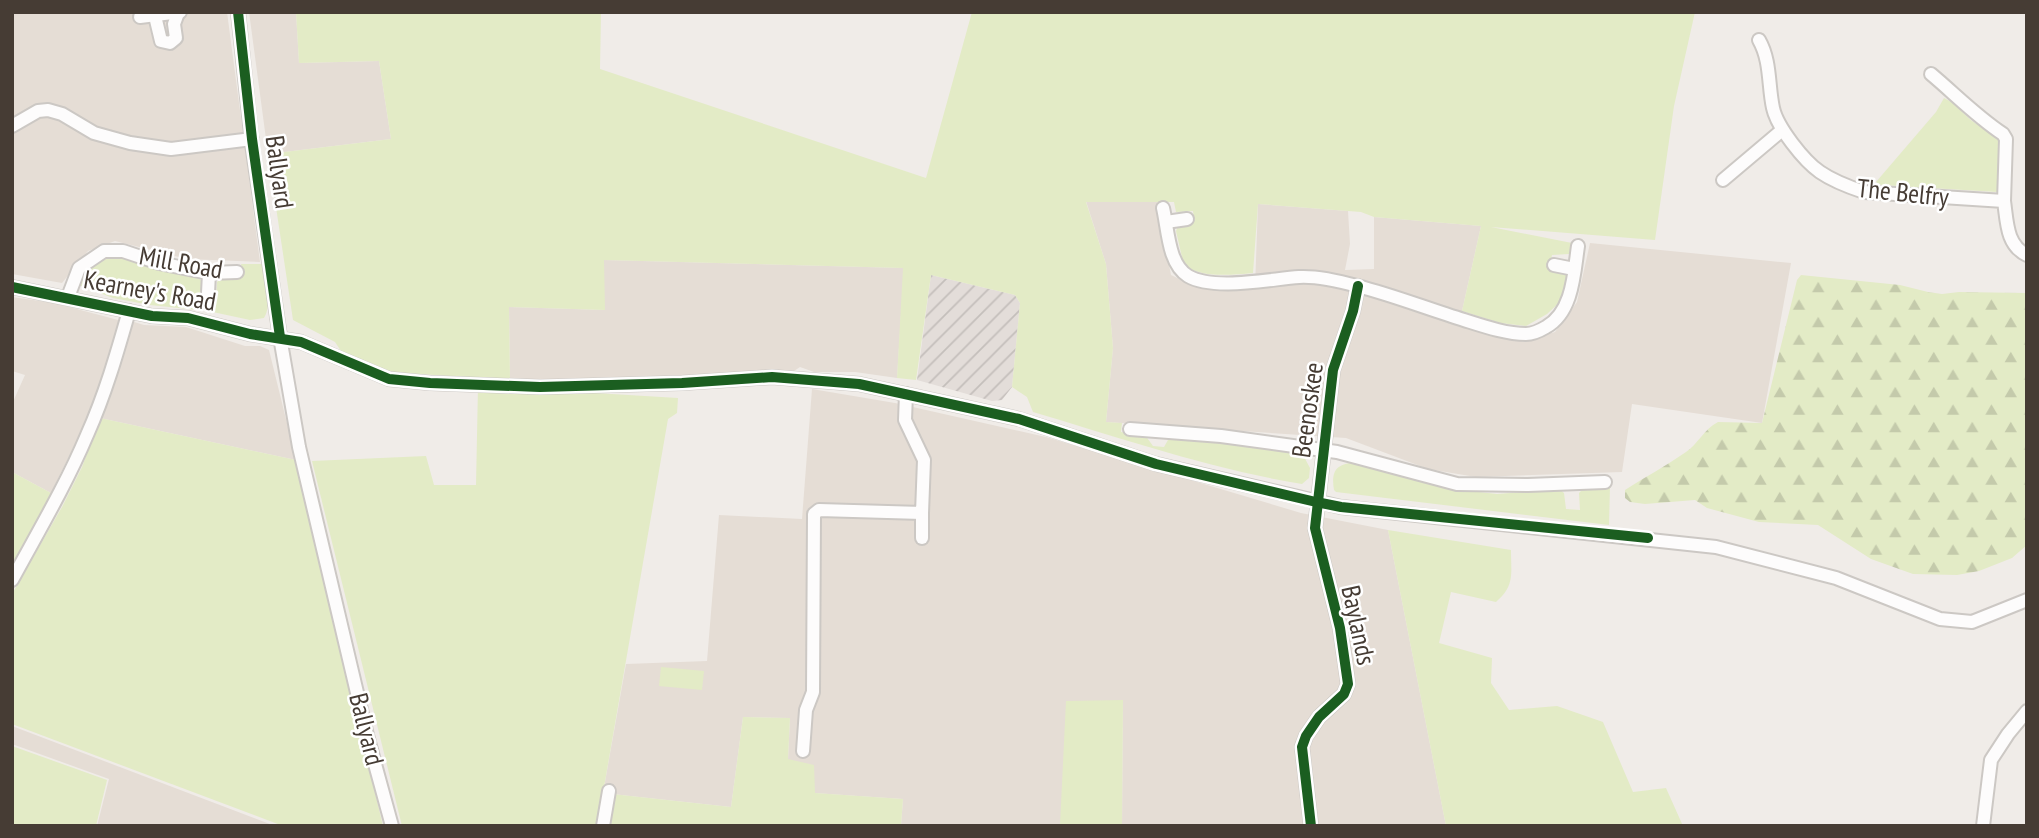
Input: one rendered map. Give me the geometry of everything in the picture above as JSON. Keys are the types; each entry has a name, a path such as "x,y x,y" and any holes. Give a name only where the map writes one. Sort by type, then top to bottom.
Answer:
{"street":[{"name":"Ballyard","path":"238,12 252,139 280,337 299,447 367,735 392,826"},
{"path":"155,16 158,36 161,41 170,43 176,38 174,24 179,13"},
{"path":"140,17 179,13"},
{"name":"The Belfry","path":"1759,40 1767,56 1773,110 1781,131 1818,172 1864,192 2004,201"},
{"path":"1931,74 1969,110 2006,139 2004,201 2008,232 2013,244 2027,255"},
{"path":"12,126 38,111 48,110 62,114 94,133 130,143 171,149 252,139"},
{"path":"1723,180 1781,131"},
{"path":"1163,208 1175,261 1180,270 1192,278 1205,282 1261,282 1302,277 1358,286 1491,328 1528,334 1548,327 1563,310 1572,285 1578,246"},
{"path":"1166,222 1187,219"},
{"name":"Mill Road","path":"68,298 79,268 104,251 123,251 159,263 209,273 237,272"},
{"path":"1553,265 1574,269"},
{"path":"208,293 209,273"},
{"name":"Beenoskee","path":"1316,502 1325,450 1327,408 1333,370 1358,286"},
{"name":"Kearney's Road","path":"12,287 129,311 188,318 250,334 301,342 389,379 540,387 682,383 772,377 859,384 1019,419 1156,464 1341,507 1716,547 1836,578 1940,619 1972,622 2027,600"},
{"path":"12,580 87,436 129,311"},
{"path":"906,394 905,420 924,460 922,538"},
{"name":"Beenoskee","path":"1130,429 1221,436 1325,450 1457,484 1605,482"},
{"name":"Baylands","path":"1311,826 1302,747 1319,717 1344,694 1348,684 1340,628 1315,528 1316,502"},
{"path":"803,751 806,710 813,692 814,514 819,510 922,513"},
{"path":"1983,826 1991,760 2027,711"},
{"path":"603,826 609,792"}],"shaded area":[{"path":"12,12 227,12 260,262 187,259 115,241 88,251 62,283 12,274"},
{"path":"249,12 296,12 299,63 379,61 391,139 268,154"},
{"path":"1086,201 1157,202 1171,275 1194,286 1255,288 1258,204 1348,211 1350,244 1345,270 1374,269 1374,217 1481,226 1462,311 1457,322 1523,342 1555,332 1577,302 1590,243 1791,263 1762,423 1632,404 1622,472 1476,477 1428,469 1346,438 1106,422 1113,348 1106,264"},
{"path":"604,260 904,268 897,378 855,372 814,372 800,367 794,371 774,370 711,376 510,380 509,307 604,310"},
{"path":"931,275 1015,295 1020,303 1012,387 1002,400 992,401 917,380"},
{"path":"12,297 54,303 122,321 96,401 51,493 12,472 12,404 25,375 12,371"},
{"path":"131,321 144,325 186,327 245,346 260,346 269,350 296,460 100,418"},
{"path":"812,389 895,403 1046,437 1301,513 1388,530 1446,826 1122,826 1123,700 1060,824 1105,826 901,826 903,799 814,793 788,760 790,718 743,717 731,807 603,793 626,664 707,661 719,515 802,519"},
{"path":"12,726 275,826 97,826 109,779 12,744"}],"green space":[{"path":"296,12 601,12 600,69 926,178 972,12 1695,12 1674,106 1655,240 1491,227 1572,243 1569,254 1552,255 1549,269 1570,272 1561,301 1547,314 1526,326 1500,323 1462,311 1481,226 1374,217 1361,212 1258,204 1253,273 1217,275 1184,266 1176,231 1179,224 1194,221 1193,211 1176,212 1174,202 1086,202 1106,264 1113,348 1106,422 1122,423 1121,432 1145,435 1153,446 1164,447 1168,440 1178,437 1302,453 1310,468 1309,478 1302,484 1200,461 1033,412 1027,397 1012,387 1020,303 1015,295 931,275 916,380 897,378 903,268 604,260 605,310 509,307 510,380 389,372 341,351 335,342 293,320 268,154 391,139 379,61 299,63"},
{"path":"1944,98 1978,125 2001,137 2000,189 1997,192 1881,185 1876,182 1936,112"},
{"path":"114,257 157,270 194,276 204,283 205,297 216,296 217,282 221,278 243,274 241,264 263,264 267,312 264,318 250,320 208,311 113,298 79,285 92,263"},
{"path":"1801,275 1900,285 1942,294 2027,293 2027,545 2012,558 1979,571 1957,575 1913,574 1871,559 1818,525 1759,522 1707,508 1695,500 1645,504 1630,502 1625,498 1625,490 1686,452 1718,422 1762,423 1797,280"},
{"path":"478,386 678,398 677,413 668,419 603,793 731,807 743,717 790,718 788,759 814,765 815,793 903,799 901,826 402,826 312,461 426,456 434,485 476,485"},
{"path":"100,418 296,460 383,826 283,826 12,724 12,594 82,467"},
{"path":"1360,462 1470,491 1497,494 1559,489 1564,493 1566,509 1580,510 1579,493 1583,489 1610,487 1609,525 1336,492 1333,482 1335,471 1342,465"},
{"path":"12,472 51,493 12,566"},
{"path":"1388,530 1511,550 1509,585 1496,602 1451,592 1439,643 1492,658 1491,683 1509,710 1557,706 1603,722 1633,792 1666,788 1683,826 1446,826"},
{"path":"661,667 704,671 702,690 659,686"},
{"path":"1123,700 1122,826 1060,825 1066,701"},
{"path":"12,746 107,780 96,826 12,826"}],"cycle path":[{"path":"238,12 252,139 280,337"},
{"path":"1311,826 1302,747 1319,717 1344,694 1348,684 1340,628 1315,528 1333,370 1353,311 1358,286"},
{"path":"12,287 152,316 188,318 250,334 301,342 389,379 540,387 682,383 772,377 859,384 1019,419 1156,464 1341,507 1648,538"}]}
